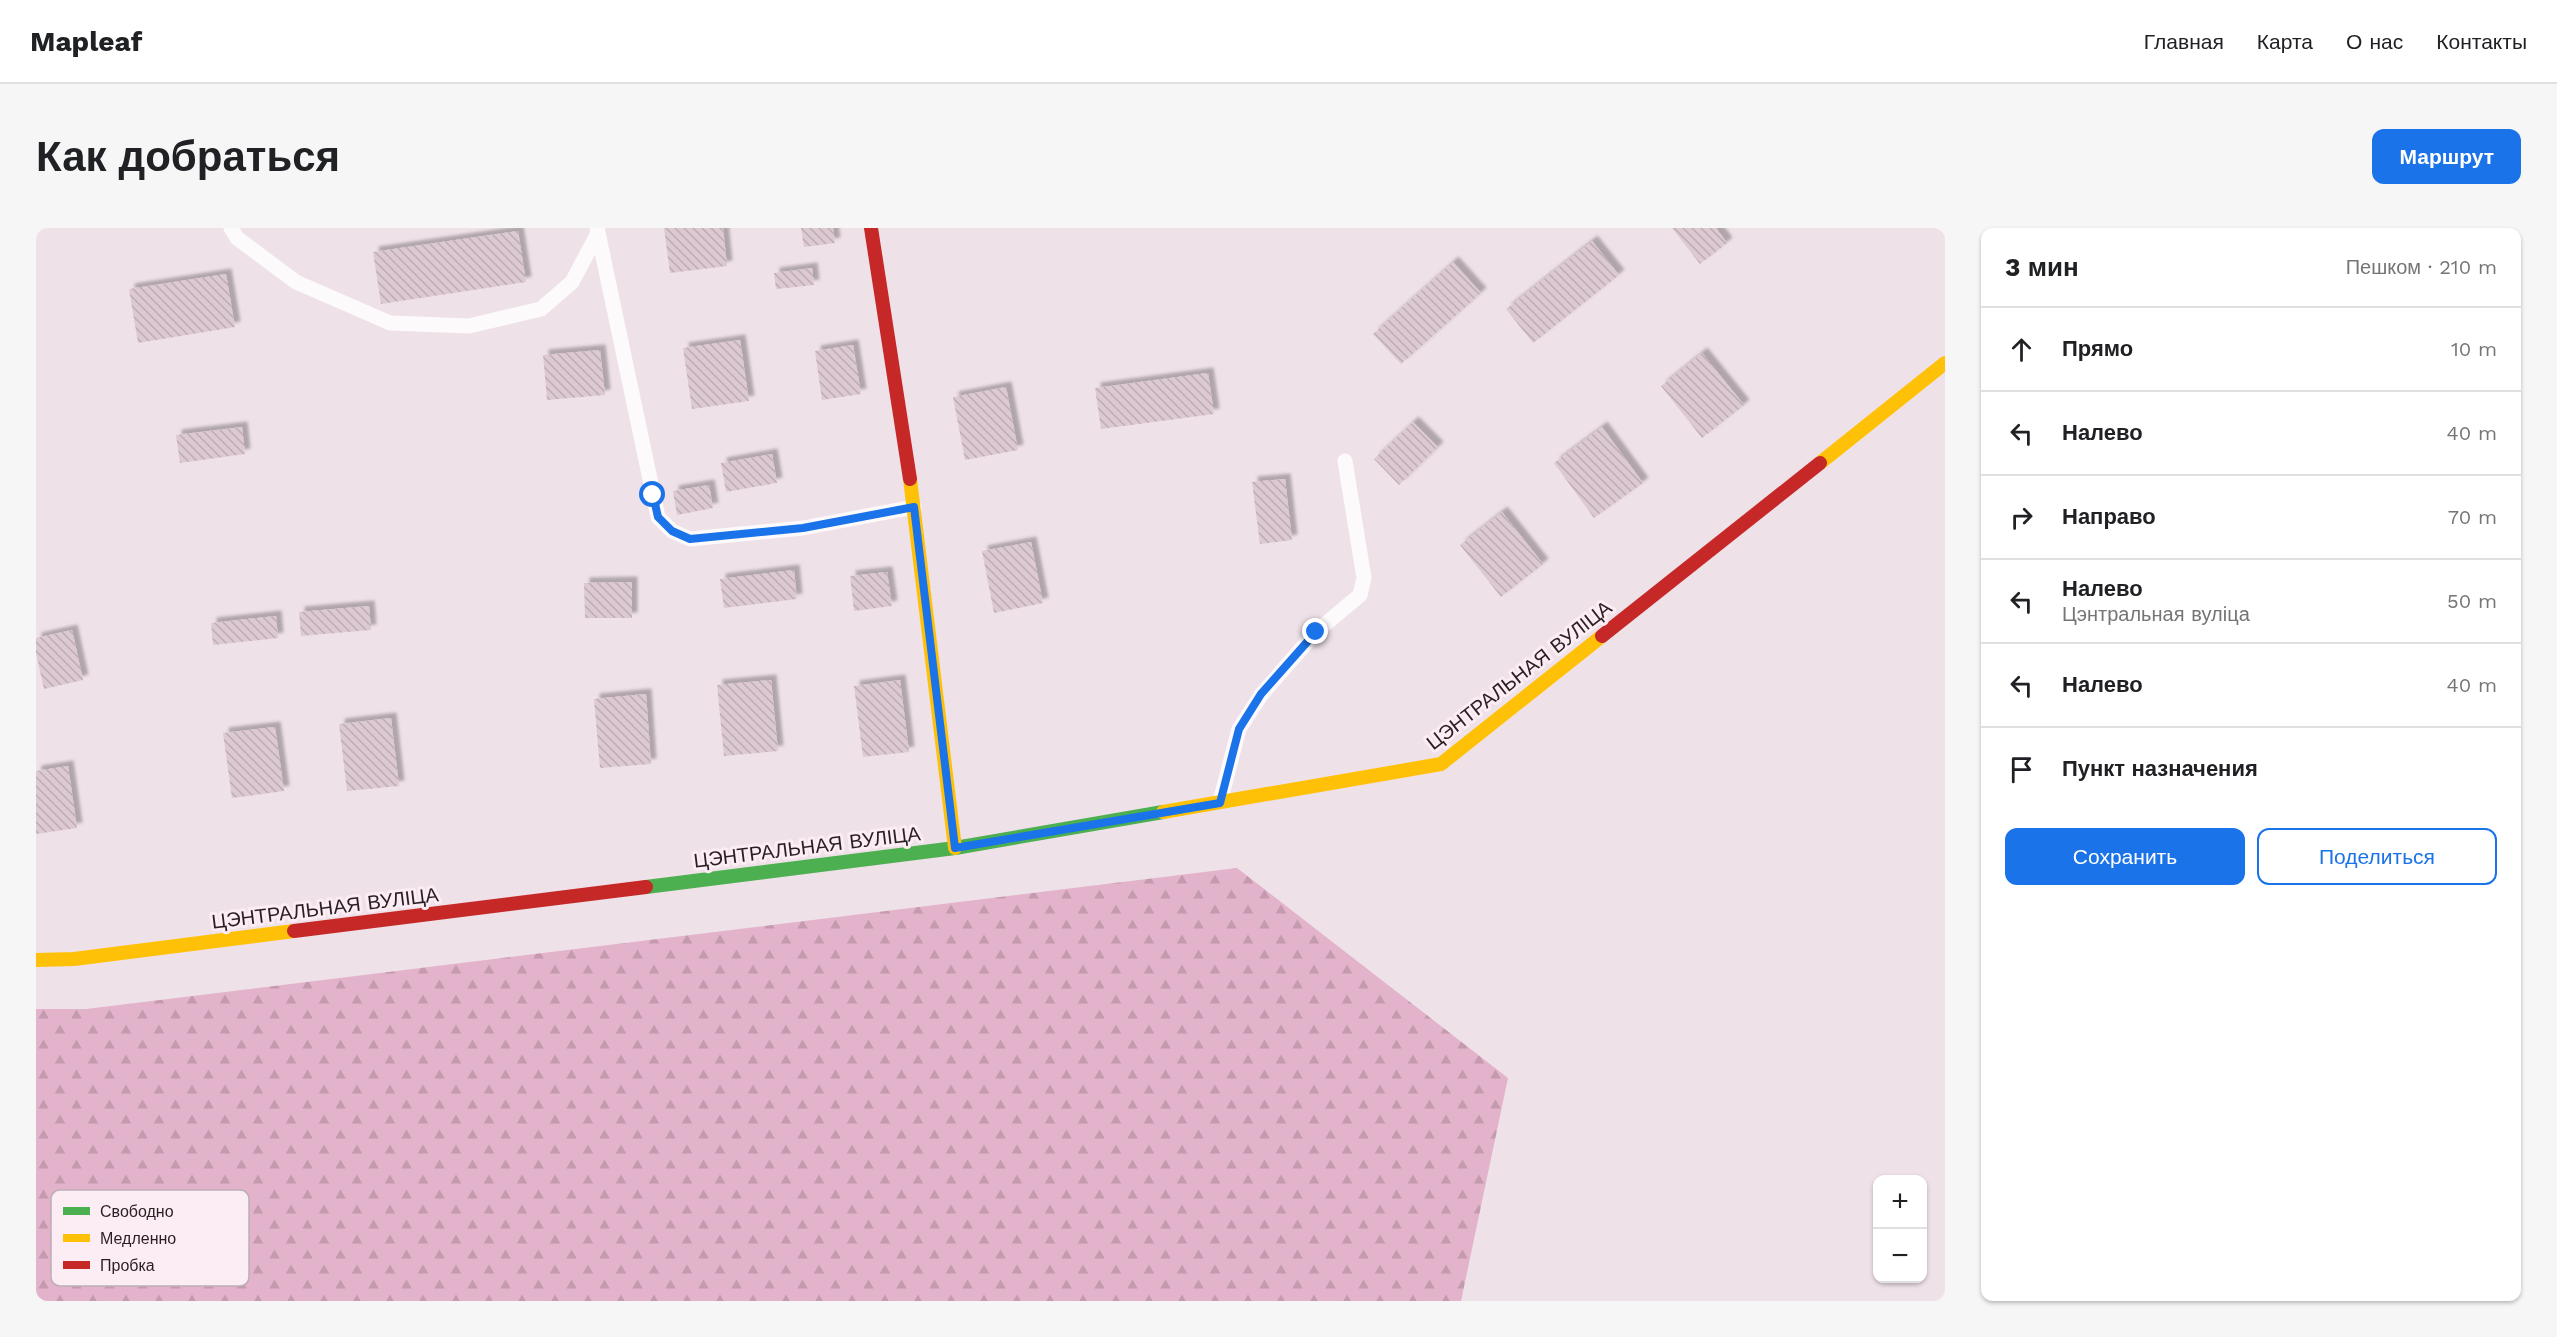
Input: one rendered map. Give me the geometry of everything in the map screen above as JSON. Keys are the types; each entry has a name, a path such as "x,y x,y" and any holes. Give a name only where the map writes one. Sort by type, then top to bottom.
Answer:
{"street":[{"path":"871,228 914,507 955,848"},
{"name":"ЦЭНТРАЛЬНАЯ ВУЛІЦА","path":"36,960 74,959 955,848 1441,764 1945,363"}],"lane":[{"path":"231,228 237,238 296,282 390,323 469,326 541,309 572,282 598,230"},
{"path":"598,230 658,517 672,531 690,539 803,528 914,507"},
{"path":"1220,803 1239,729 1261,694 1316,632 1359,595 1364,578 1344,461"}],"green space":[{"path":"1237,868 1508,1078 1461,1301 36,1301 36,1009 86,1009"}],"building":[{"path":"664,228 723,228 727,266 670,273"},
{"path":"801,228 833,228 835,243 804,247"},
{"path":"1672,228 1716,228 1727,243 1700,264"},
{"path":"518,231 526,282 381,304 373,252"},
{"path":"1592,241 1619,275 1533,343 1506,309"},
{"path":"1453,262 1481,293 1401,364 1373,334"},
{"path":"812,268 814,285 776,289 774,273"},
{"path":"226,274 235,327 138,343 129,289"},
{"path":"740,340 749,401 692,409 683,348"},
{"path":"853,345 861,394 822,400 815,351"},
{"path":"600,350 605,395 547,400 543,355"},
{"path":"1702,353 1744,405 1702,438 1661,386"},
{"path":"1208,373 1214,414 1101,429 1095,388"},
{"path":"1006,387 1018,450 965,460 953,397"},
{"path":"1413,422 1438,447 1399,485 1374,459"},
{"path":"242,427 245,454 180,463 176,435"},
{"path":"1602,427 1643,483 1594,518 1554,463"},
{"path":"772,454 777,483 726,492 721,463"},
{"path":"1285,479 1292,540 1260,544 1252,482"},
{"path":"709,485 713,508 677,515 673,491"},
{"path":"1502,512 1543,564 1501,597 1460,545"},
{"path":"1031,542 1043,603 994,613 982,551"},
{"path":"794,570 797,599 724,608 720,579"},
{"path":"887,572 892,606 854,611 850,576"},
{"path":"632,582 632,618 585,618 584,583"},
{"path":"369,606 371,630 301,636 299,612"},
{"path":"276,616 278,638 213,645 211,623"},
{"path":"72,630 83,680 44,689 36,653 36,638"},
{"path":"771,680 778,751 724,756 717,685"},
{"path":"900,680 909,752 863,757 854,686"},
{"path":"646,694 651,764 600,768 594,699"},
{"path":"391,718 399,786 347,791 339,724"},
{"path":"275,727 284,791 232,798 223,733"},
{"path":"68,766 77,828 36,834 36,771"}],"traffic: fast":[{"path":"646,887 955,848 1163,812"}],"traffic: slow":[{"path":"1820,463 1945,363"},
{"path":"910,479 955,848"},
{"path":"1163,812 1441,764 1602,636"},
{"path":"36,960 74,959 294,931"}],"traffic: jam":[{"path":"871,228 910,479"},
{"path":"1602,636 1820,463"},
{"path":"294,931 646,887"}],"route":[{"path":"653,495 658,517 672,531 690,539 803,528 914,507 955,848 1220,803 1239,729 1261,694 1316,632"}]}
